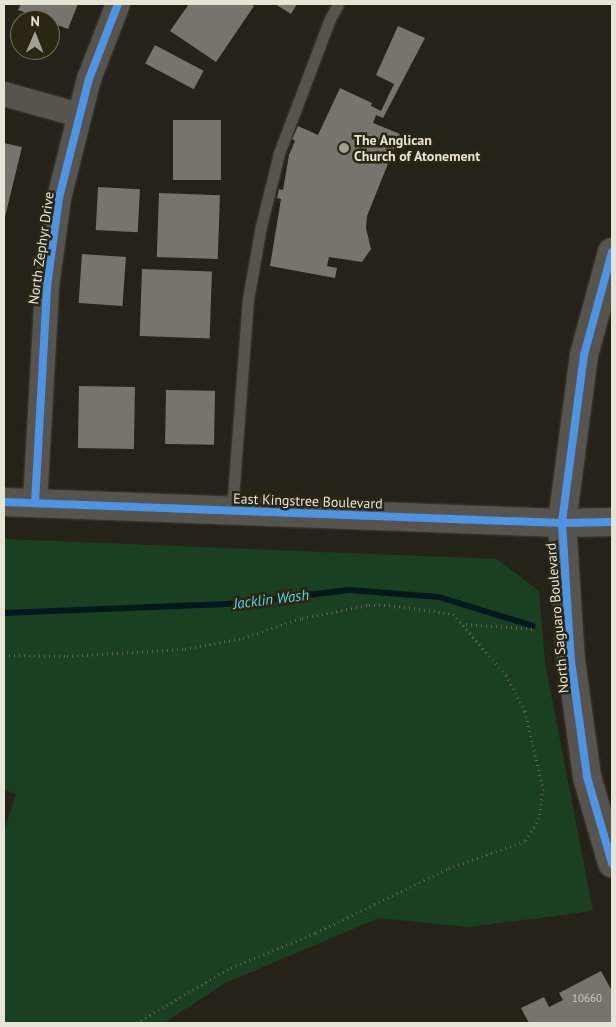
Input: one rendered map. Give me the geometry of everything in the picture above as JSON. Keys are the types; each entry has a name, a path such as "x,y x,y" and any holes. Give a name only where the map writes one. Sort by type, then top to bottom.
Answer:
{"main road":[{"name":"North Saguaro Boulevard","path":"612,252 584,355 562,523 571,661 587,777 612,863"},
{"name":"East Kingstree Boulevard","path":"4,502 562,523 612,522"}],"street":[{"name":"North Zephyr Drive","path":"35,503 47,286 59,198 79,115 118,4"},
{"path":"4,94 79,115"}],"lane":[{"path":"232,511 248,299 261,226 279,153 330,19 338,4"}],"path":[{"path":"4,655 44,657 185,649 243,638 302,618 369,605 434,610 453,614 465,624 506,675 525,711 543,789 539,818 525,841 447,869 315,933 228,969 136,1023"},
{"path":"465,624 534,629"}],"green space":[{"path":"4,539 497,559 539,591 545,662 593,911 468,927 379,918 225,983 164,1023 4,1023 4,830 16,794 4,790"}],"building":[{"path":"21,4 78,4 68,29 60,26 60,10 18,10"},
{"path":"189,4 250,4 254,6 216,62 170,31"},
{"path":"275,4 297,4 291,14"},
{"name":"The Anglican Church of Atonement","path":"398,26 425,38 383,118 376,115 373,123 400,134 367,216 366,228 371,249 362,262 329,257 327,266 337,268 335,278 270,266 281,199 277,198 279,189 283,190 289,155 295,141 292,139 298,126 318,135 340,88 372,103 371,106 381,111 394,84 376,75"},
{"path":"155,45 204,71 194,89 145,64"},
{"path":"173,120 221,120 221,180 173,180"},
{"path":"4,143 22,147 4,221"},
{"path":"98,187 140,189 138,232 96,230"},
{"path":"159,193 220,195 218,259 157,257"},
{"path":"82,254 126,257 122,306 79,303"},
{"path":"142,269 212,271 210,338 140,336"},
{"path":"79,386 135,387 134,449 78,448"},
{"path":"166,390 215,391 214,445 165,444"},
{"path":"601,971 612,991 612,1023 529,1023 521,1008 544,997 549,1007 563,1000 559,993"}],"waterway":[{"name":"Jacklin Wash","path":"4,613 232,604 349,590 439,597 533,626"}],"cycle path":[{"path":"35,503 47,286 59,198 89,79 118,4"},
{"path":"612,252 584,355 562,523 571,661 587,777 612,863"},
{"path":"4,502 562,523 612,522"}],"place":[{"name":"The Anglican Church of Atonement","path":"344,148"}]}
